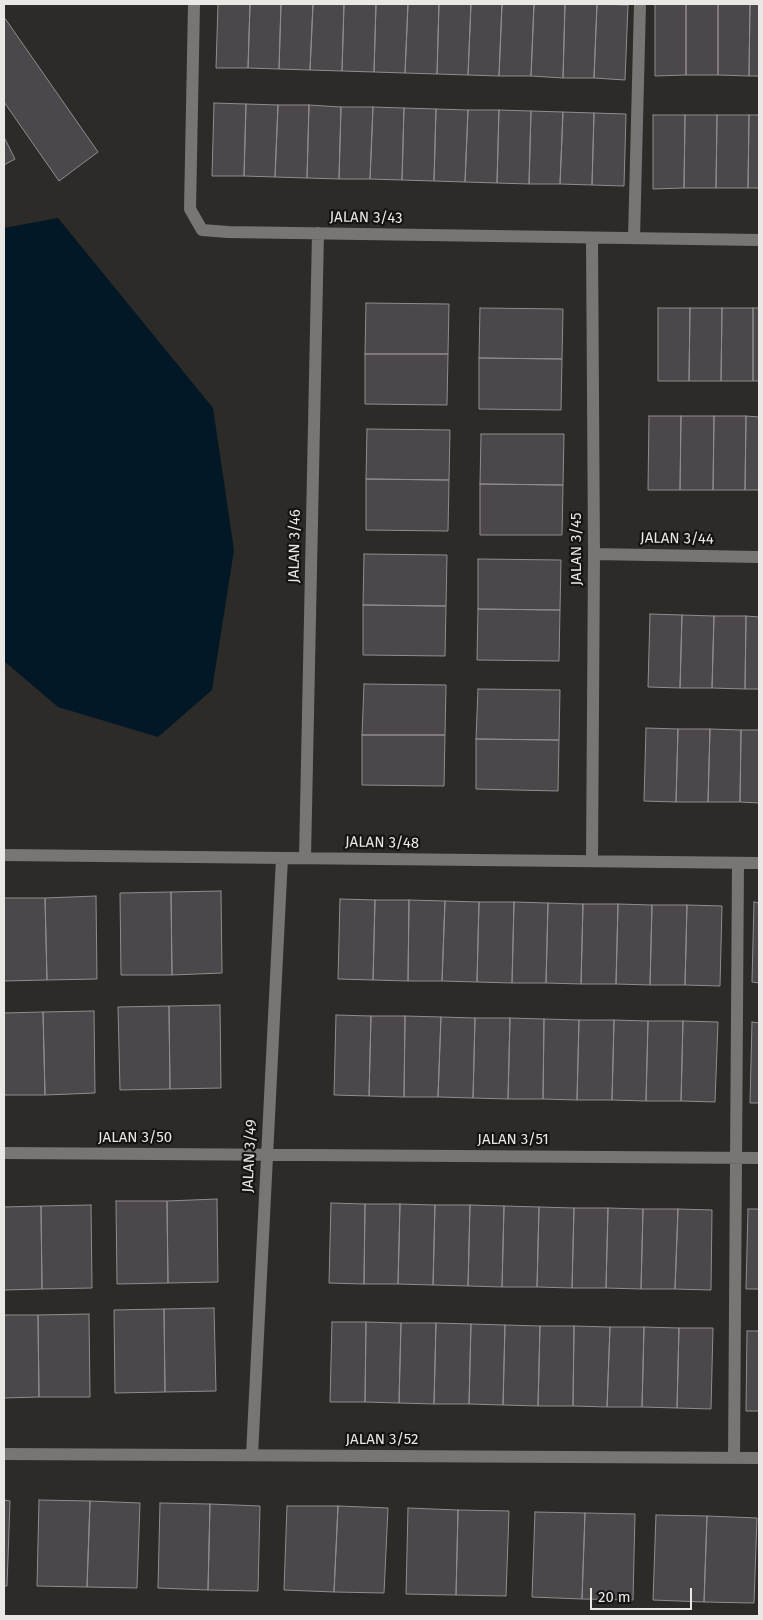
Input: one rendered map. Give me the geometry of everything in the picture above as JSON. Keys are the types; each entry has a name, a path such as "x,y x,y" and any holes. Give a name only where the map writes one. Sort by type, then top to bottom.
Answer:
{"street":[{"name":"JALAN 3/43","path":"194,4 190,209 202,230 228,232 759,240"},
{"path":"634,238 640,4"},
{"name":"JALAN 3/46","path":"305,858 318,233"},
{"name":"JALAN 3/45","path":"592,238 594,554 592,861"},
{"name":"JALAN 3/44","path":"594,554 759,557"},
{"name":"JALAN 3/48","path":"4,855 759,863"},
{"name":"JALAN 3/49","path":"252,1455 282,858"},
{"path":"734,1458 738,863"},
{"name":"JALAN 3/50","path":"4,1153 266,1154"},
{"name":"JALAN 3/51","path":"266,1154 759,1158"},
{"name":"JALAN 3/52","path":"4,1454 759,1458"}],"water":[{"path":"58,218 213,408 234,550 212,690 158,737 58,707 4,661 4,228"}],"building":[{"path":"218,4 250,4 248,68 216,68"},
{"path":"250,4 281,4 279,69 248,68"},
{"path":"281,4 313,4 310,70 279,69"},
{"path":"313,4 344,4 342,71 310,70"},
{"path":"344,4 376,4 374,72 342,71"},
{"path":"376,4 408,4 405,73 374,72"},
{"path":"408,4 439,4 437,74 405,73"},
{"path":"439,4 471,4 468,75 437,74"},
{"path":"471,4 502,4 499,76 468,75"},
{"path":"502,4 534,4 531,76 499,76"},
{"path":"534,4 565,4 563,78 531,76"},
{"path":"565,4 597,4 594,78 563,78"},
{"path":"597,4 628,5 625,80 594,78"},
{"path":"655,4 686,4 686,75 655,76"},
{"path":"686,4 718,4 718,75 686,75"},
{"path":"718,4 750,4 749,76 718,75"},
{"path":"750,4 759,4 759,76 749,76"},
{"path":"4,17 98,152 59,181 4,102"},
{"path":"214,103 246,104 244,176 212,176"},
{"path":"246,104 278,105 275,177 244,176"},
{"path":"278,105 309,105 307,178 275,177"},
{"path":"309,105 341,107 339,179 307,178"},
{"path":"341,107 373,107 370,179 339,179"},
{"path":"373,107 404,108 402,180 370,179"},
{"path":"404,108 436,109 434,181 402,180"},
{"path":"436,109 468,110 465,182 434,181"},
{"path":"468,110 499,110 497,183 465,182"},
{"path":"499,110 531,111 529,184 497,183"},
{"path":"531,111 563,112 560,184 529,184"},
{"path":"563,112 594,113 592,185 560,184"},
{"path":"594,113 626,114 624,186 592,185"},
{"path":"653,115 685,115 684,188 653,189"},
{"path":"685,115 717,115 716,188 684,188"},
{"path":"717,115 749,115 748,188 716,188"},
{"path":"749,115 759,115 759,188 748,188"},
{"path":"4,137 15,159 4,165"},
{"path":"366,303 449,304 448,354 365,354"},
{"path":"480,308 563,309 562,359 479,358"},
{"path":"658,308 690,308 689,381 658,381"},
{"path":"690,308 722,308 721,381 689,381"},
{"path":"722,308 753,308 753,381 721,381"},
{"path":"753,308 759,308 759,381 753,381"},
{"path":"365,354 448,354 447,405 365,404"},
{"path":"479,358 562,359 561,410 479,409"},
{"path":"649,416 681,416 680,490 648,490"},
{"path":"681,416 714,416 713,490 680,490"},
{"path":"714,416 746,416 745,490 713,490"},
{"path":"746,416 759,417 759,490 745,490"},
{"path":"367,429 450,430 449,480 366,479"},
{"path":"481,434 564,434 563,485 480,484"},
{"path":"366,479 449,480 448,531 366,530"},
{"path":"480,484 563,485 562,535 480,535"},
{"path":"364,554 447,555 446,606 363,605"},
{"path":"478,559 561,560 560,610 478,609"},
{"path":"363,605 446,606 445,656 363,655"},
{"path":"478,609 560,610 559,661 477,660"},
{"path":"650,614 682,615 680,688 648,687"},
{"path":"682,615 714,616 712,688 680,688"},
{"path":"714,616 746,616 745,689 712,688"},
{"path":"746,616 759,617 759,689 745,689"},
{"path":"364,684 446,685 445,735 362,735"},
{"path":"478,689 560,690 559,740 476,739"},
{"path":"646,728 678,729 676,802 644,801"},
{"path":"678,729 710,729 708,802 676,802"},
{"path":"710,729 741,730 740,802 708,802"},
{"path":"741,730 759,730 759,803 740,802"},
{"path":"362,735 445,735 444,786 362,785"},
{"path":"476,739 559,740 558,791 476,789"},
{"path":"221,891 222,973 172,975 171,892"},
{"path":"171,892 172,975 121,975 120,893"},
{"path":"96,896 97,979 47,980 45,898"},
{"path":"4,898 45,898 47,980 4,981"},
{"path":"340,899 375,900 373,980 338,979"},
{"path":"375,900 409,900 408,981 373,980"},
{"path":"409,900 445,901 442,981 408,981"},
{"path":"445,901 479,902 477,982 442,981"},
{"path":"479,902 514,902 512,983 477,982"},
{"path":"514,902 548,903 546,983 512,983"},
{"path":"754,902 759,903 759,983 752,982"},
{"path":"548,903 583,904 581,984 546,983"},
{"path":"583,904 618,904 616,984 581,984"},
{"path":"618,904 652,905 650,985 616,984"},
{"path":"652,905 687,905 685,985 650,985"},
{"path":"687,905 722,906 720,986 685,985"},
{"path":"220,1005 221,1088 170,1089 169,1006"},
{"path":"169,1006 170,1089 120,1090 118,1007"},
{"path":"94,1011 95,1093 45,1095 43,1012"},
{"path":"43,1012 45,1095 4,1095 4,1013"},
{"path":"336,1015 371,1016 369,1096 334,1095"},
{"path":"371,1016 405,1016 404,1097 369,1096"},
{"path":"405,1016 441,1017 438,1097 404,1097"},
{"path":"441,1017 475,1018 473,1098 438,1097"},
{"path":"475,1018 510,1018 508,1099 473,1098"},
{"path":"510,1018 544,1019 543,1099 508,1099"},
{"path":"544,1019 579,1020 577,1100 543,1099"},
{"path":"579,1020 614,1020 612,1100 577,1100"},
{"path":"614,1020 648,1021 646,1101 612,1100"},
{"path":"648,1021 683,1021 681,1101 646,1101"},
{"path":"683,1021 718,1022 715,1102 681,1101"},
{"path":"752,1022 759,1023 759,1103 750,1103"},
{"path":"217,1199 218,1282 168,1283 167,1201"},
{"path":"116,1201 167,1201 168,1283 117,1284"},
{"path":"331,1203 365,1204 364,1284 329,1283"},
{"path":"365,1204 400,1204 398,1284 364,1284"},
{"path":"400,1204 435,1205 433,1285 398,1284"},
{"path":"91,1205 92,1288 42,1289 41,1206"},
{"path":"435,1205 470,1205 468,1286 433,1285"},
{"path":"470,1205 504,1206 502,1287 468,1286"},
{"path":"41,1206 42,1289 4,1290 4,1207"},
{"path":"504,1206 539,1207 537,1287 502,1287"},
{"path":"539,1207 574,1208 572,1288 537,1287"},
{"path":"574,1208 608,1208 606,1288 572,1288"},
{"path":"608,1208 643,1209 641,1289 606,1288"},
{"path":"643,1209 678,1209 675,1289 641,1289"},
{"path":"678,1209 712,1210 711,1290 675,1289"},
{"path":"748,1209 759,1209 759,1289 746,1289"},
{"path":"214,1308 216,1391 165,1392 164,1309"},
{"path":"164,1309 165,1392 115,1393 114,1310"},
{"path":"89,1314 90,1397 39,1397 38,1315"},
{"path":"4,1315 38,1315 39,1397 4,1398"},
{"path":"332,1322 366,1322 365,1402 330,1402"},
{"path":"366,1322 401,1323 399,1403 365,1402"},
{"path":"401,1323 436,1323 434,1404 399,1403"},
{"path":"436,1323 471,1324 469,1404 434,1404"},
{"path":"471,1324 505,1325 503,1405 469,1404"},
{"path":"505,1325 540,1326 538,1406 503,1405"},
{"path":"540,1326 574,1326 573,1406 538,1406"},
{"path":"574,1326 610,1327 607,1407 573,1406"},
{"path":"610,1327 644,1327 642,1407 607,1407"},
{"path":"644,1327 679,1328 677,1408 642,1407"},
{"path":"679,1328 713,1328 711,1409 677,1408"},
{"path":"747,1331 759,1331 759,1411 746,1411"},
{"path":"4,1500 10,1501 7,1586 4,1586"},
{"path":"39,1500 90,1501 87,1587 37,1586"},
{"path":"90,1501 140,1503 137,1588 87,1587"},
{"path":"160,1503 210,1504 208,1590 158,1588"},
{"path":"210,1504 260,1506 258,1591 208,1590"},
{"path":"287,1506 338,1506 334,1592 284,1590"},
{"path":"338,1506 388,1508 384,1593 334,1592"},
{"path":"408,1508 458,1510 456,1595 406,1594"},
{"path":"458,1510 509,1511 506,1596 456,1595"},
{"path":"535,1512 585,1513 582,1599 532,1597"},
{"path":"585,1513 635,1514 633,1600 582,1599"},
{"path":"656,1515 707,1516 704,1602 653,1600"},
{"path":"707,1516 757,1518 754,1603 704,1602"}]}
